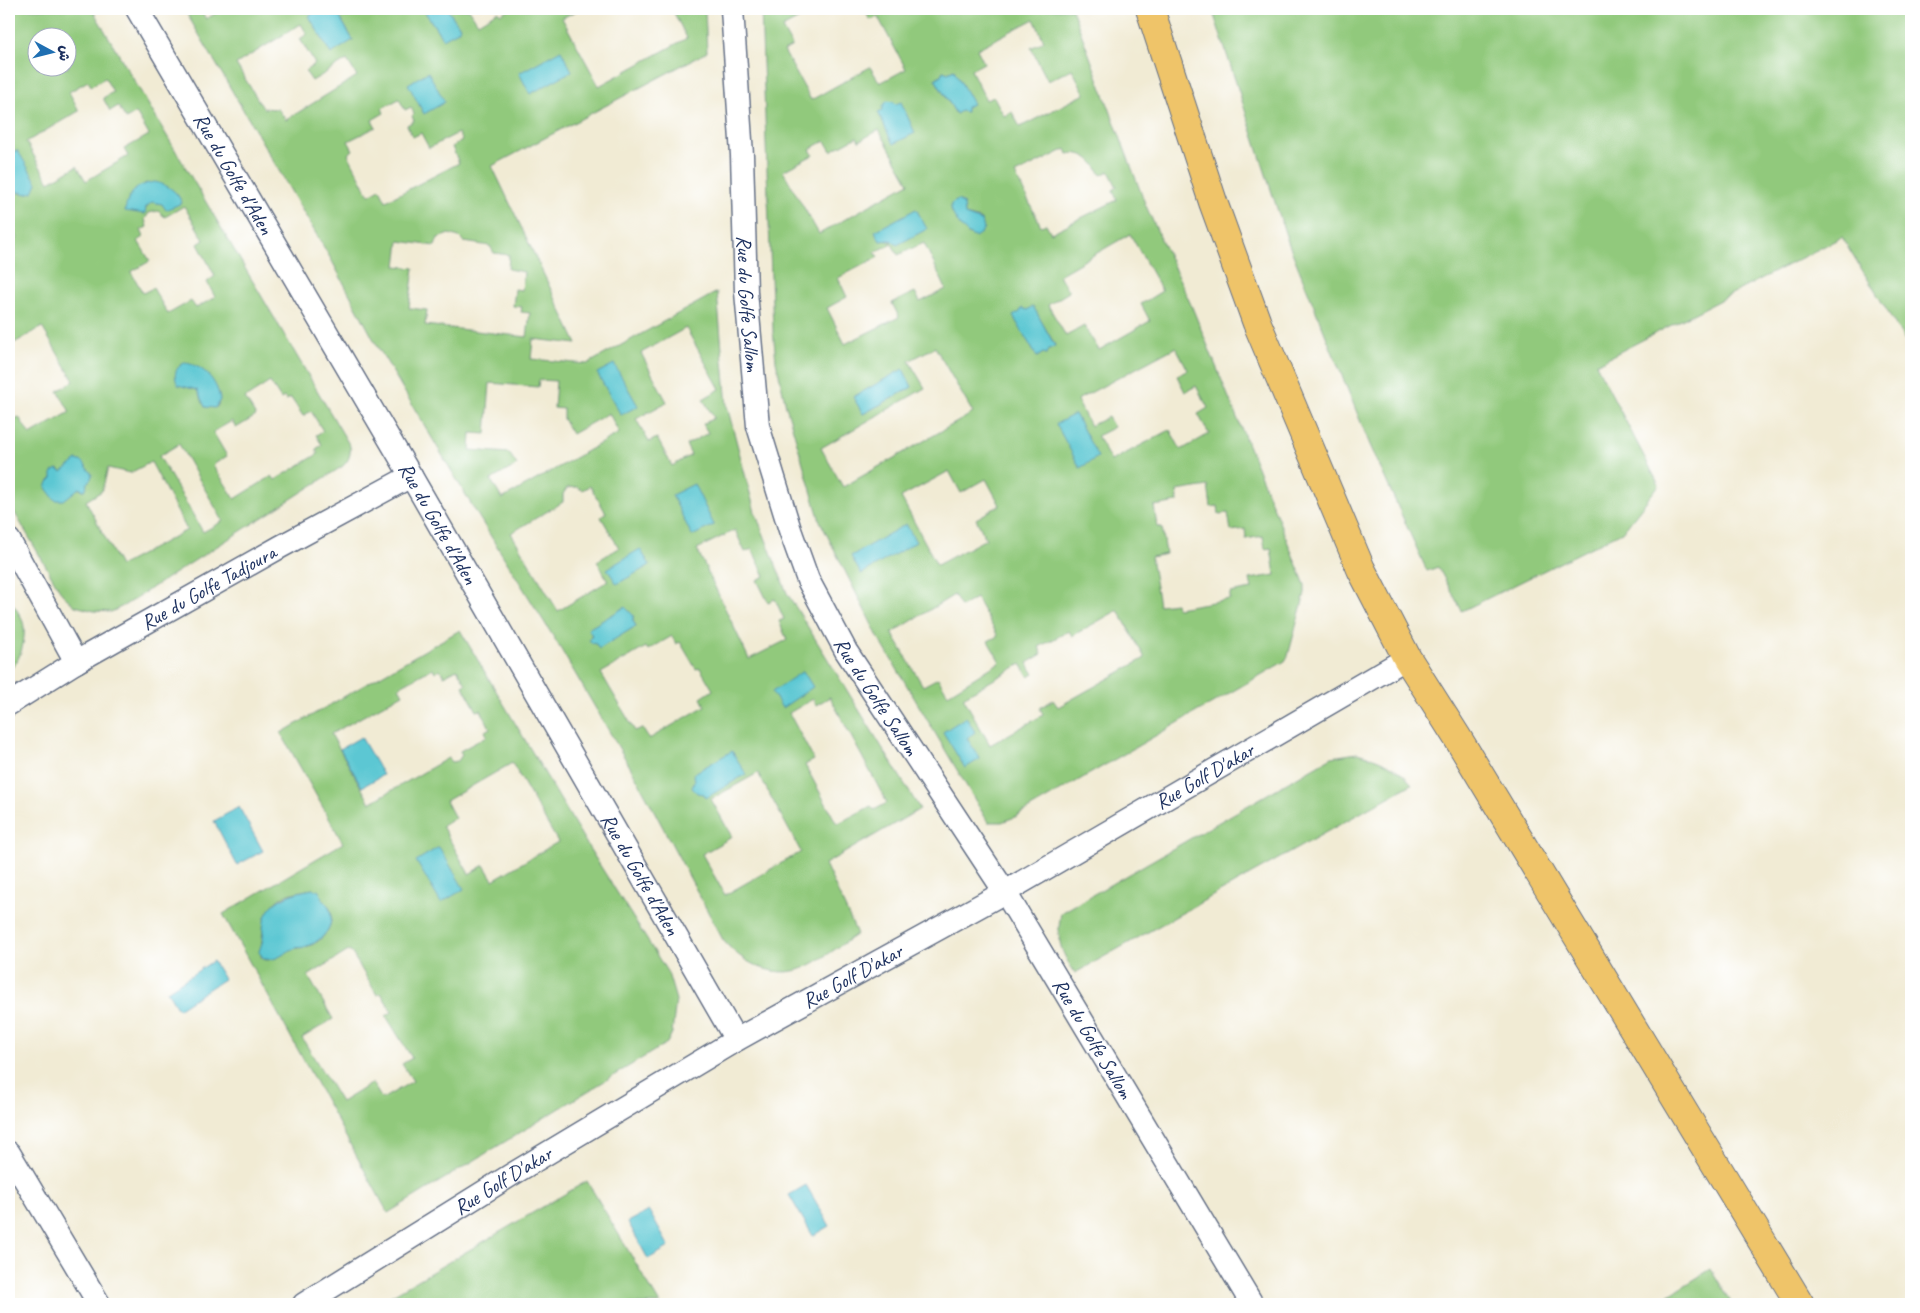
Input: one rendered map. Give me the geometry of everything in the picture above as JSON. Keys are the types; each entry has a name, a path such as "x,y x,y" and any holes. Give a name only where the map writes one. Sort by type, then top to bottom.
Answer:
{"main road":[{"path":"1150,9 1213,202 1257,323 1361,569 1407,658 1457,737 1800,1304"}],"street":[{"name":"Rue du Golfe d'Aden","path":"137,9 411,476 736,1040"},
{"name":"Rue du Golfe Sallom","path":"732,9 742,155 746,292 758,426 772,475 808,580 846,651 1005,892 1252,1304"},
{"name":"Rue du Golfe Tadjoura","path":"9,704 76,662 301,534 411,476"},
{"path":"9,540 76,662"},
{"name":"Rue Golf D'akar","path":"304,1304 736,1040 1005,892 1407,658"},
{"path":"9,1152 99,1304"}],"green space":[{"path":"9,9 92,9 350,446 349,457 343,466 125,605 111,612 94,611 75,606 62,594 9,503 9,415 12,420 19,417 30,435 70,412 58,391 74,381 42,327 9,346 9,244 17,238 9,224 9,176 18,193 23,193 18,151 9,152","holes":["105,78 113,92 103,98 110,111 118,106 126,119 136,113 149,135 124,149 128,156 86,181 77,166 49,182 26,142 79,111 69,92 88,81 91,86","145,183 172,190 182,203 165,207 154,202 148,205 145,211","184,206 204,240 198,244 215,276 207,282 215,297 196,308 191,301 168,314 153,288 143,293 131,272 150,261 138,241 144,237 141,230 147,227 145,219 149,213 158,211 165,217","270,382 281,399 284,397 286,400 291,398 303,416 311,411 323,431 316,435 322,445 316,449 318,454 275,480 272,476 235,499 213,465 227,456 213,432 232,421 236,428 256,416 245,398","183,386 216,387 219,397 217,407 205,407 197,390","179,444 223,521 203,532 159,456","151,462 187,530 120,566 86,501 102,491 108,468 130,473","59,469 86,489 48,482 55,470"]},
{"path":"184,9 200,9 206,19 223,9 321,9 309,16 353,40 335,9 423,9 443,39 460,27 447,9 469,9 478,23 498,11 500,14 509,9 580,9 562,18 599,86 687,38 672,9 705,9 707,52 492,166 577,344 533,339 531,359 587,364 717,292 727,406 755,512 787,593 920,809 825,864 857,934 815,962 790,972 768,970 758,966 739,955 723,940 636,777 375,342 332,261","holes":["301,24 307,34 300,39 315,64 305,71 312,81 347,60 357,76 286,120 278,109 263,108 236,64","399,99 405,110 411,107 414,121 407,125 413,137 421,133 429,148 458,133 462,141 452,147 459,163 386,201 380,189 369,195 348,154 353,150 348,141 376,127 372,120 384,113 382,108","449,234 459,237 464,242 490,246 494,253 509,255 508,269 524,272 522,290 515,289 513,306 522,307 521,312 530,313 527,337 425,325 427,310 409,308 414,268 396,266 399,241 435,246 438,238","686,328 720,389 703,399 714,418 703,424 708,433 686,445 691,455 672,466 657,438 649,442 636,419 667,402 641,353","539,380 556,381 554,408 563,409 563,419 572,434 609,413 619,433 502,499 491,480 517,465 509,453 470,450 471,433 486,434 490,383 538,387","590,486 606,513 601,517 619,548 597,561 608,581 558,611 511,533 563,502 563,494 567,488 577,487 582,490","735,530 745,552 752,549 765,576 757,580 768,602 775,599 784,619 779,621 787,640 749,659 697,549","625,608 633,615 633,621 636,626 599,648 590,636 592,635 589,629","672,636 676,644 680,642 696,669 700,668 713,690 701,698 705,706 649,739 642,728 635,731 601,673 646,647 648,650","830,697 887,803 874,810 871,806 837,824 805,765 814,760 789,713 813,699 816,705","758,773 801,852 725,895 702,854 732,837 711,799"]},
{"path":"761,9 818,9 782,28 792,46 784,51 811,100 870,67 880,83 906,69 878,17 870,20 864,9 881,9 884,14 893,9 1072,9 1146,206 1192,307 1305,585 1305,593 1285,661 1015,817 1002,822 988,822 878,637 820,521 786,406 776,361 773,330","holes":["1034,19 1044,41 1031,48 1048,81 1072,69 1085,94 1020,127 1012,112 1004,116 994,97 986,100 971,70 984,63 977,49","954,70 972,104 966,107 965,112 961,111 956,114 935,79 943,71 948,73","879,130 909,183 819,234 783,171 813,155 810,149 825,141 831,151 857,137 859,141","1066,149 1068,154 1074,153 1088,158 1101,175 1109,171 1117,187 1113,190 1117,200 1051,233 1046,224 1041,226 1015,174","958,200 963,203 965,215 980,219 975,237 968,234 951,211","916,209 926,229 894,242 883,240","1130,234 1162,291 1141,304 1150,321 1099,350 1084,326 1066,336 1048,305 1069,292 1059,275","924,243 946,289 920,302 915,292 892,303 899,317 845,344 827,308 847,297 838,278 878,257 875,252 892,244 898,255","1033,307 1055,345 1048,349 1047,354 1043,353 1037,357 1014,316","935,347 973,413 843,487 821,448 925,388 909,361","1176,347 1188,370 1177,376 1185,392 1196,386 1208,408 1198,414 1209,434 1181,450 1170,430 1111,461 1097,436 1114,427 1108,417 1090,426 1077,400","903,370 912,387 863,414 854,397","949,471 961,493 986,479 1000,505 976,519 986,539 937,565 901,497","1208,486 1211,507 1218,506 1219,514 1228,513 1231,531 1245,529 1246,539 1263,536 1265,549 1271,548 1275,575 1250,579 1252,589 1230,593 1230,599 1177,608 1176,603 1159,605 1151,557 1166,554 1162,527 1157,527 1154,506 1178,502 1177,491","954,595 961,607 976,598 998,636 988,641 1000,662 948,694 938,678 923,686 892,633","1118,610 1145,658 1058,707 1053,700 1040,708 1043,715 990,745 963,697 1021,664 1029,677 1034,674 1027,663 1042,654 1039,647 1069,631 1072,636"]},
{"path":"1212,9 1911,9 1911,350 1842,237 1596,364 1659,485 1622,532 1462,611 1438,567 1427,571 1370,445 1288,242"},
{"path":"9,597 22,619 24,634 20,655 9,670"},
{"path":"460,630 589,848 668,973 676,1000 672,1033 667,1043 388,1213 223,914 343,843 281,733","holes":["433,668 435,672 440,669 444,676 457,669 466,684 463,686 477,711 481,710 490,728 485,731 487,736 460,751 462,755 458,761 451,762 448,758 370,803 331,734 403,694 399,687","512,763 558,842 493,880 484,865 469,874 442,826 455,818 446,801","313,889 330,909 331,922 329,928 322,938 311,945 293,949 271,959 263,959 261,957 264,924 270,908 282,897","350,950 377,995 381,993 392,1012 386,1016 412,1058 402,1064 413,1081 382,1099 372,1083 341,1102 302,1038 333,1019 308,976"]},
{"path":"1357,753 1387,764 1400,772 1412,784 1075,973 1060,944 1061,913 1332,757"},
{"path":"587,1181 660,1304 377,1304"},
{"path":"1711,1269 1732,1304 1655,1304"}],"water":[{"path":"321,9 335,9 353,40 331,54 309,16"},
{"path":"423,9 447,9 460,27 458,31 443,39"},
{"path":"561,50 572,71 530,94 519,73"},
{"path":"954,70 973,104 966,107 966,112 961,111 956,114 935,79 943,71 948,73"},
{"path":"428,72 445,102 424,114 408,84"},
{"path":"887,101 896,104 901,102 915,133 893,144 878,112 883,110 883,106"},
{"path":"18,151 37,183 33,192 18,193 9,176 9,152"},
{"path":"155,182 172,189 182,203 166,210 162,204 152,202 146,207 145,214 125,211 128,199 134,190"},
{"path":"958,200 964,205 965,215 982,221 984,229 975,237 962,228 952,213 951,204"},
{"path":"916,209 927,229 897,245 891,240 880,241 875,231"},
{"path":"1033,306 1055,346 1049,349 1047,354 1043,353 1037,357 1013,316 1020,312 1022,308 1027,310"},
{"path":"184,363 203,370 213,381 220,400 215,408 205,407 197,390 178,385 176,372"},
{"path":"614,364 638,406 621,415 597,373"},
{"path":"903,369 912,387 863,414 853,397"},
{"path":"1075,414 1098,457 1080,468 1056,424"},
{"path":"77,460 83,462 92,474 86,489 79,488 64,500 55,500 46,488 52,478 52,472 57,469 62,472"},
{"path":"694,484 714,525 692,536 672,495"},
{"path":"906,524 916,542 861,574 851,556"},
{"path":"640,549 650,565 617,584 607,569"},
{"path":"625,607 633,615 633,621 636,626 599,649 596,644 591,643 589,639 592,635 588,629"},
{"path":"803,671 813,687 782,708 772,692"},
{"path":"966,717 975,732 967,738 980,759 965,768 943,732"},
{"path":"361,737 383,775 362,787 340,749"},
{"path":"732,751 746,774 706,798 704,794 697,793 692,788 695,779 693,774"},
{"path":"239,807 263,851 237,865 214,821"},
{"path":"439,847 464,889 441,903 416,861"},
{"path":"313,889 320,891 330,910 331,922 329,928 318,941 306,947 296,948 274,959 264,959 259,952 263,939 264,919 268,911 279,900 287,896"},
{"path":"213,961 224,979 178,1009 167,991"},
{"path":"806,1185 830,1226 813,1236 789,1195"},
{"path":"649,1211 669,1247 648,1259 628,1222"}]}
